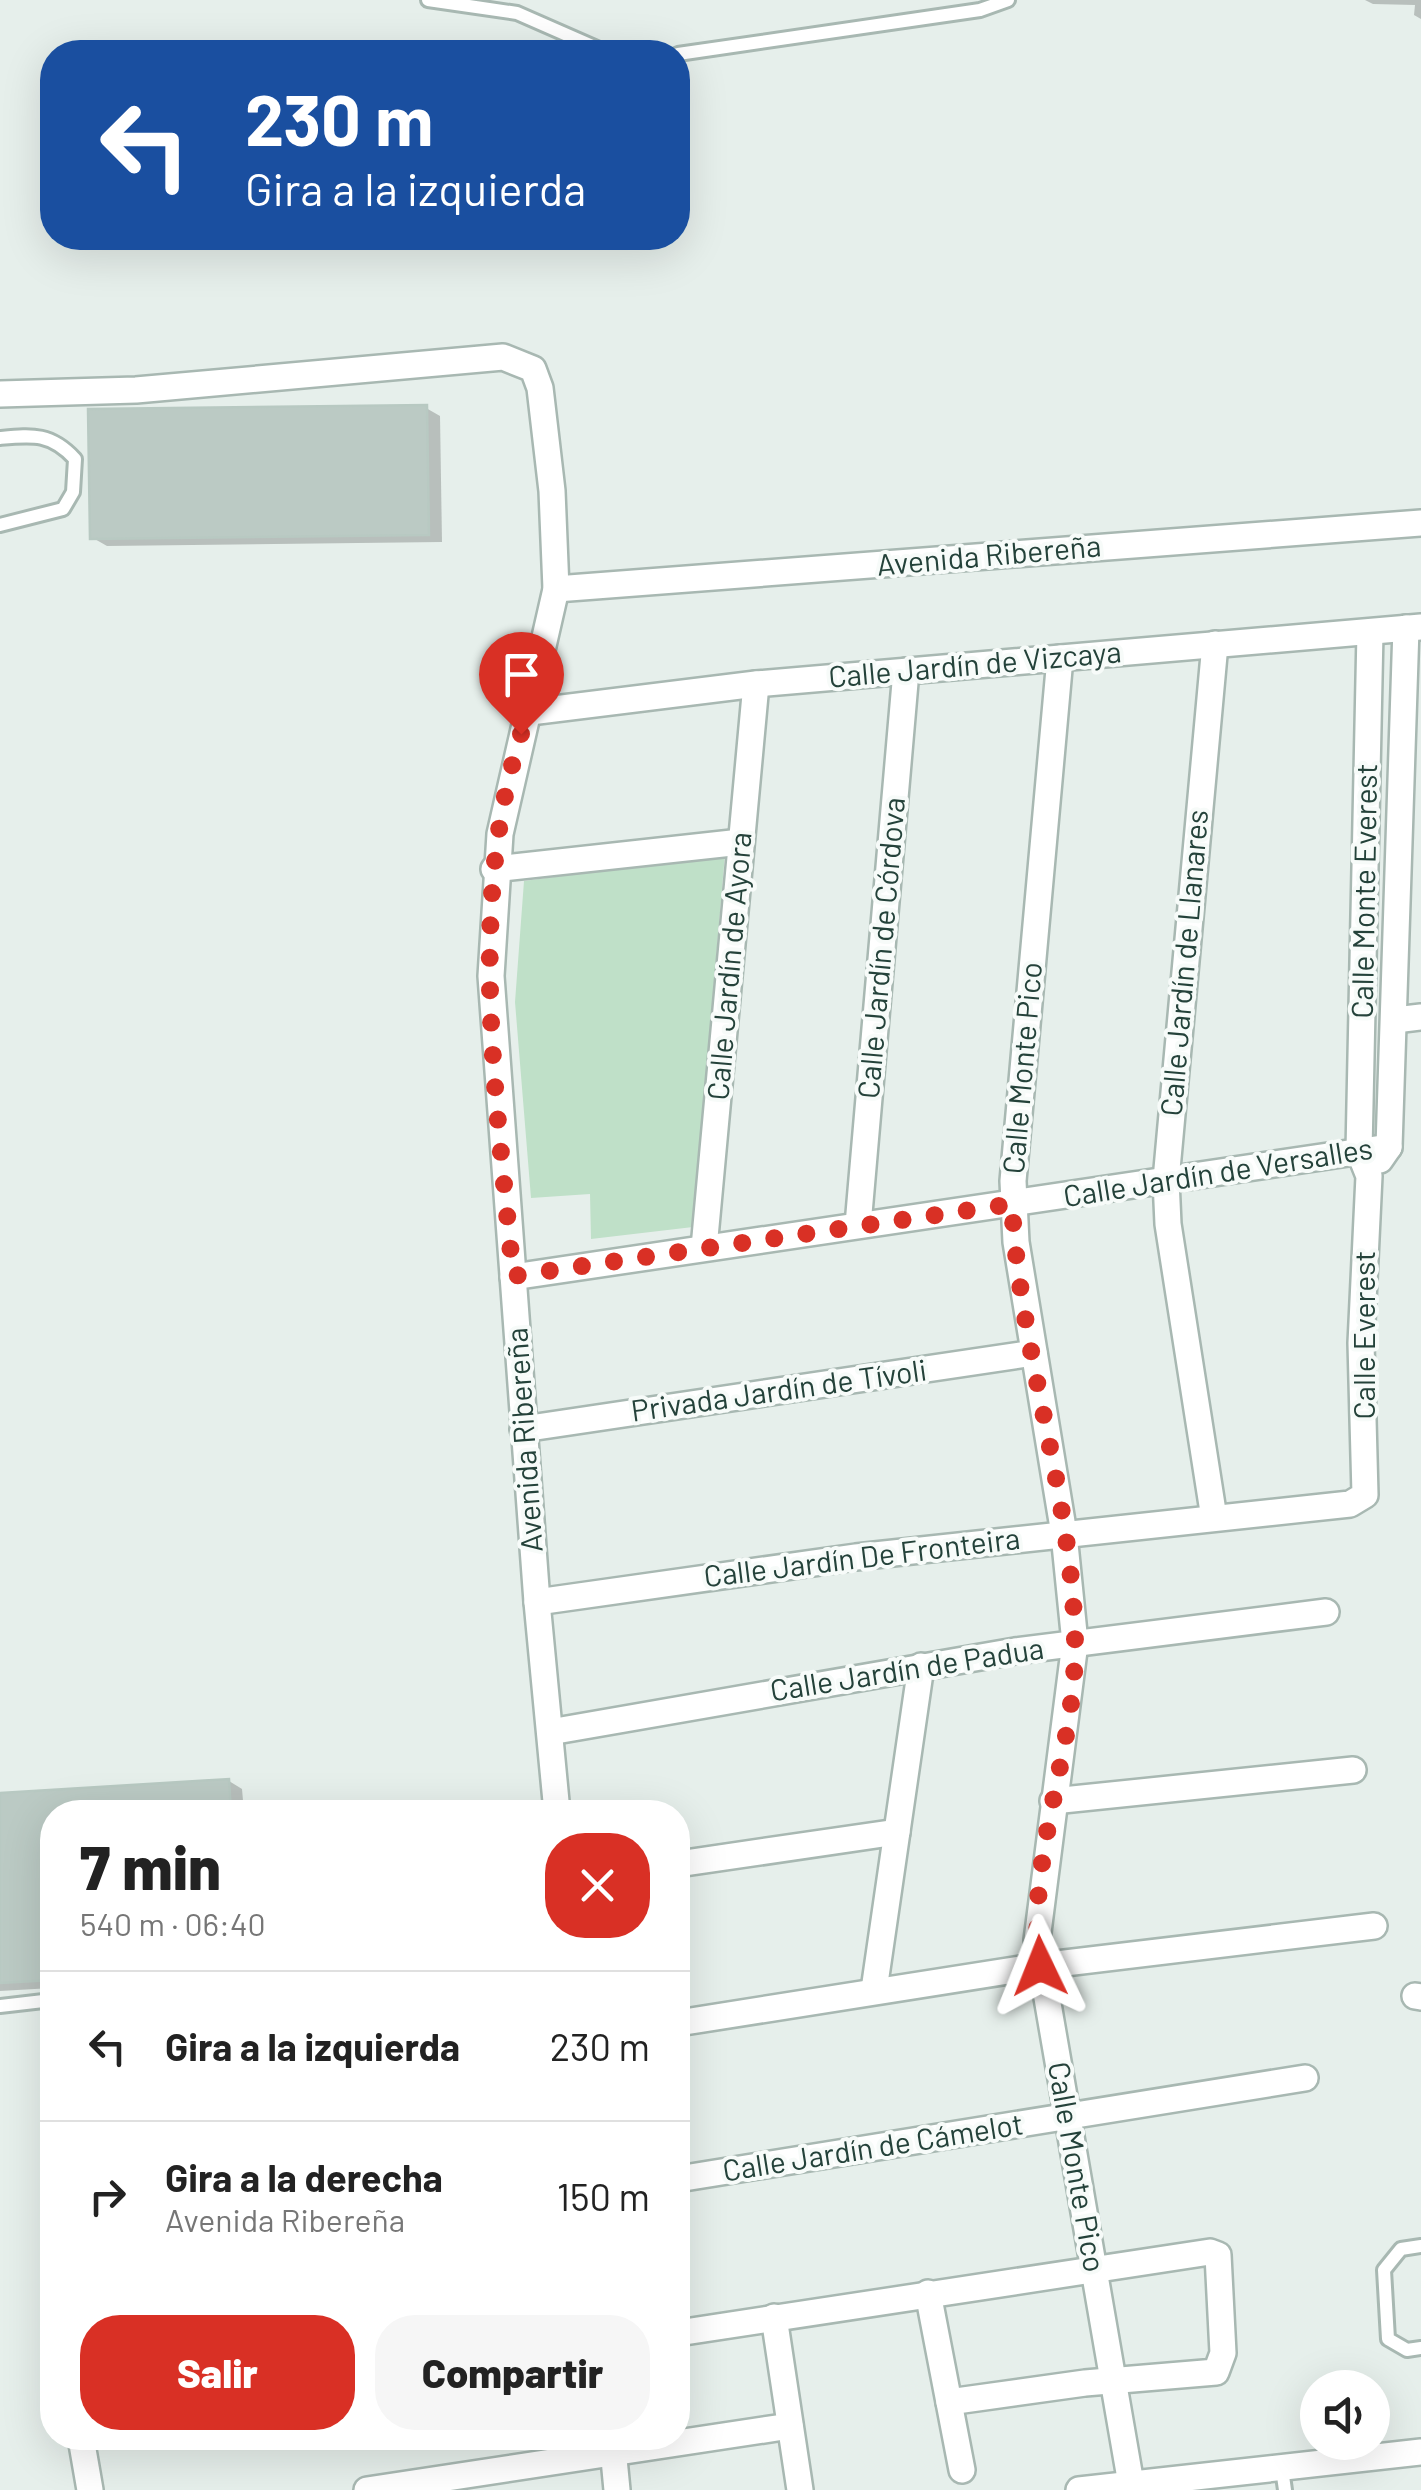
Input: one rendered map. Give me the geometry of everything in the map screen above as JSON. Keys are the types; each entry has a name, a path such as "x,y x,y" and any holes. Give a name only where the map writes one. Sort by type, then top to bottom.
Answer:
{"street":[{"name":"Avenida Ribereña","path":"0,394 136,390 503,357 533,369 540,388 556,589 530,712 516,749 494,870 492,1030 537,1602 557,1800"},
{"name":"Avenida Ribereña","path":"556,589 1421,523"},
{"name":"Calle Jardín de Vizcaya","path":"530,712 756,684 1413,628"},
{"name":"Calle Monte Everest","path":"1388,1147 1408,1019 1413,628"},
{"name":"Calle Monte Everest","path":"1359,1150 1370,632"},
{"name":"Calle Jardín de Llanares","path":"1214,1518 1168,1224 1166,1180 1215,644"},
{"name":"Calle Monte Pico","path":"1060,658 1012,1204 1064,1534 1075,1642 1039,1909 1040,1966 1131,2484"},
{"name":"Calle Jardín de Córdova","path":"858,1226 906,671"},
{"name":"Calle Jardín de Ayora","path":"704,1248 756,684"},
{"path":"494,870 741,842"},
{"name":"Calle Jardín de Versalles","path":"513,1276 1388,1147"},
{"path":"1369,1176 1388,1147"},
{"name":"Calle Everest","path":"1359,1150 1369,1176 1361,1342 1364,1494"},
{"name":"Privada Jardín de Tívoli","path":"524,1429 1034,1353"},
{"name":"Calle Jardín De Fronteira","path":"537,1602 790,1565 1350,1504 1364,1494"},
{"name":"Calle Jardín de Padua","path":"550,1732 1075,1642 1326,1612"},
{"path":"874,1990 921,1666"},
{"path":"1053,1801 1353,1770"},
{"path":"690,1862 897,1832"},
{"path":"690,2021 1040,1966 1374,1926"},
{"name":"Calle Jardín de Cámelot","path":"690,2177 1304,2078"},
{"path":"690,2331 1210,2252 1219,2262 1220,2368 1216,2372 1113,2380 949,2402"},
{"path":"928,2293 962,2470"},
{"path":"774,2318 800,2490"},
{"path":"690,2437 790,2426"},
{"path":"82,2450 90,2490"},
{"path":"367,2490 585,2450"},
{"path":"613,2450 617,2490"},
{"path":"1079,2490 1131,2484 1284,2480 1421,2452"}],"lane":[{"path":"428,0 517,14 578,40"},
{"path":"690,52 980,10 1008,0"},
{"path":"0,438 28,436 58,441 75,458 74,492 63,510 0,525"},
{"path":"0,2006 40,2001"},
{"path":"1421,2246 1401,2249 1384,2270 1388,2339 1407,2350 1421,2348"}],"green space":[{"path":"725,854 693,1227 591,1239 590,1194 531,1198 515,1002 524,881"}],"building":[{"path":"427,405 429,535 90,539 88,409"},
{"path":"229,1779 230,1800 40,1800 40,1981 0,1983 0,1793"}],"route":[{"path":"521,734 494,870 491,947 492,1030 513,1276 1012,1204 1064,1534 1075,1642 1072,1690 1039,1909 1036,1940 1040,1966"}]}
